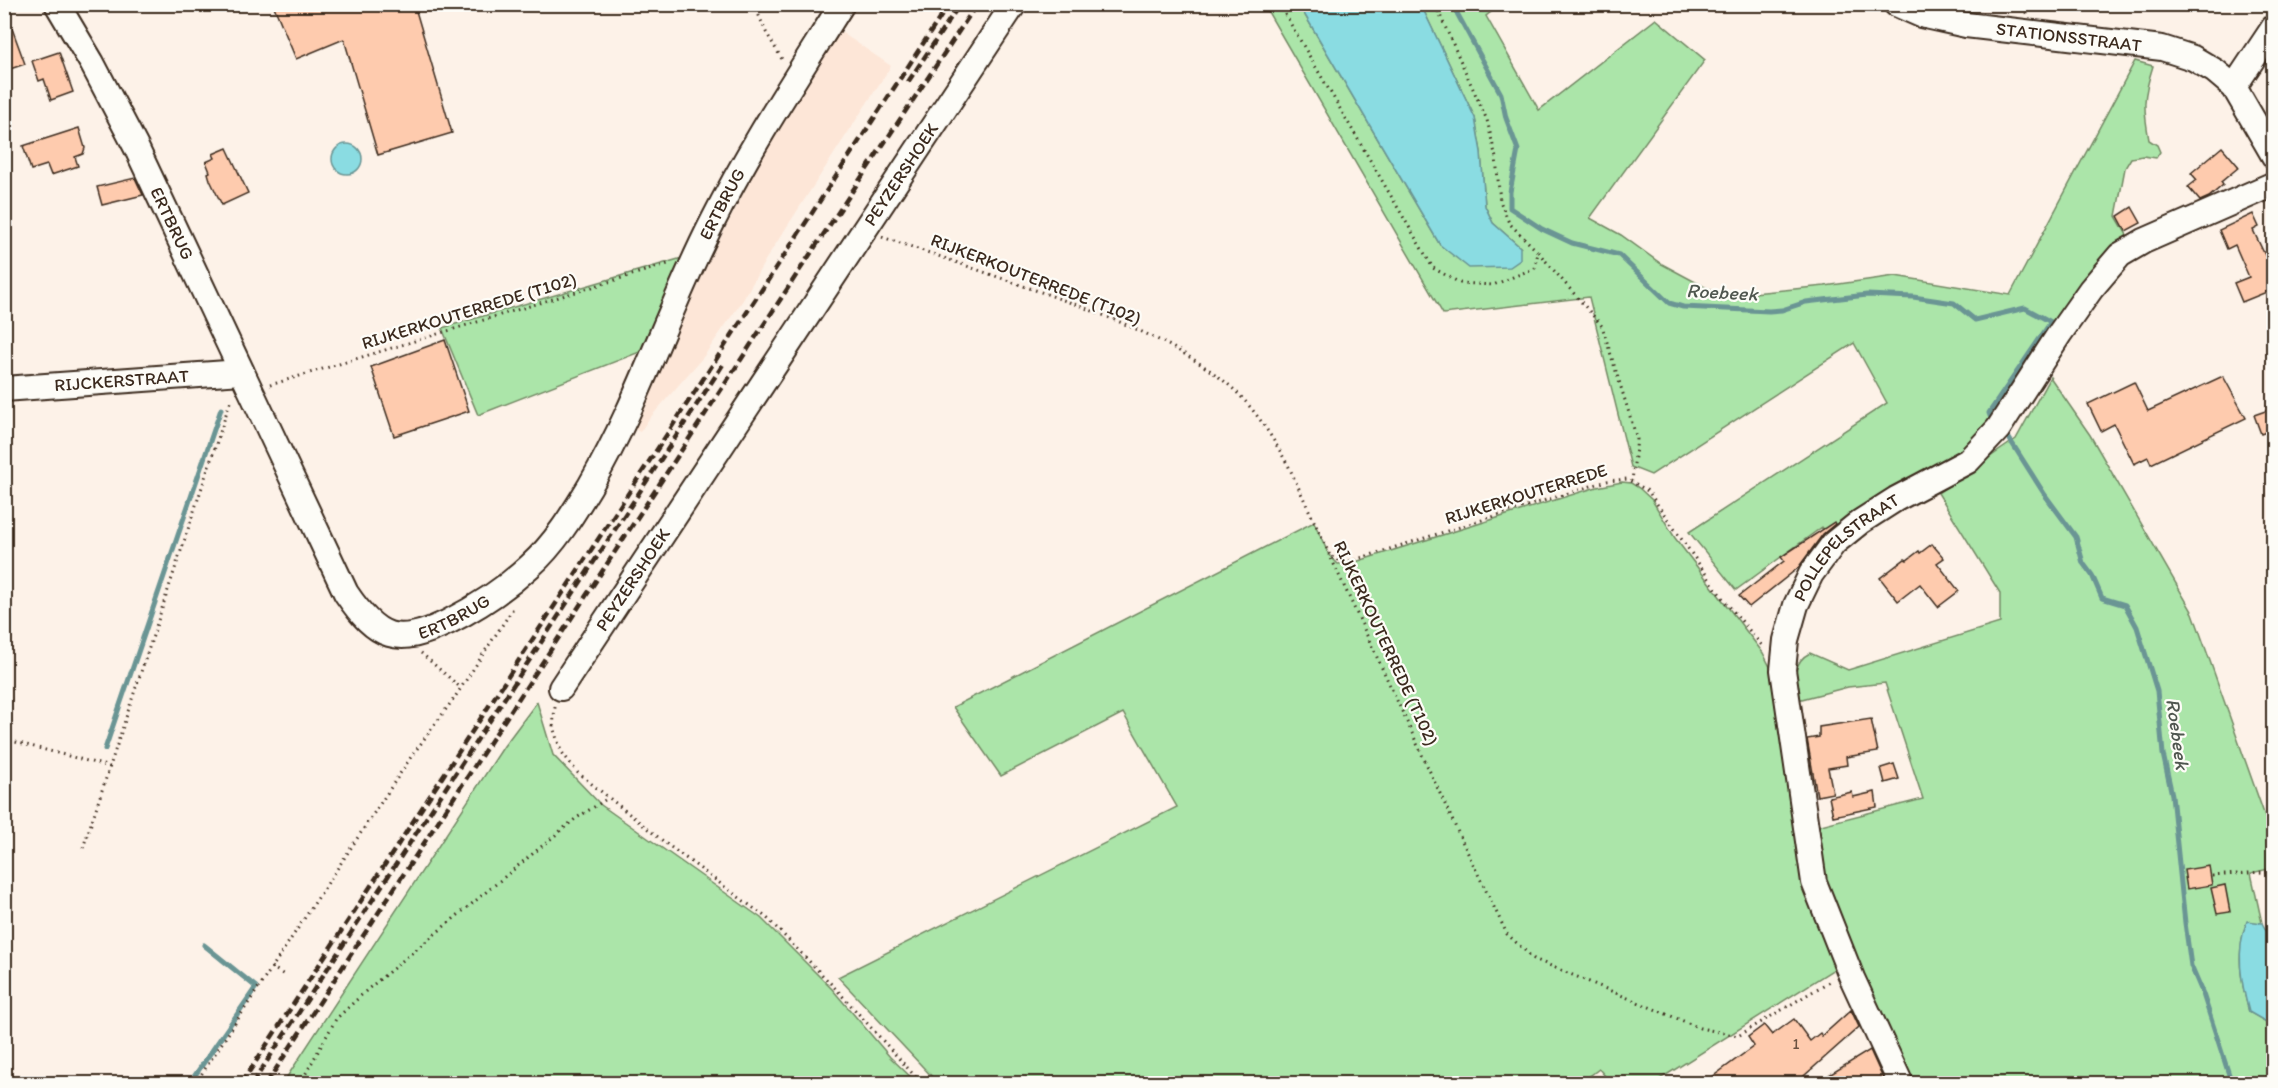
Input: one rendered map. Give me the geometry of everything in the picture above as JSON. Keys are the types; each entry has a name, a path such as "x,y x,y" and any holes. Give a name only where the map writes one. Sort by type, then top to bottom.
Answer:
{"street":[{"name":"ERTBRUG","path":"57,4 122,119 346,593 370,624 391,636 402,637 442,625 484,602 531,566 562,529 598,471 632,406 696,256 729,191 842,4"},
{"name":"PEYZERSHOEK","path":"561,688 1014,4"},
{"name":"STATIONSSTRAAT","path":"1896,4 1921,15 1966,25 2162,48 2193,58 2215,71 2234,87"},
{"path":"2274,27 2234,87 2274,156"},
{"name":"POLLEPELSTRAAT","path":"1901,1083 1849,969 1814,882 1783,670 1786,640 1796,605 1811,574 1834,543 1860,522 1896,499 1968,462 1998,429 2060,333 2091,289 2120,255 2144,241 2274,184"},
{"name":"RIJCKERSTRAAT","path":"4,389 245,381"}],"path":[{"path":"754,4 781,60 798,74"},
{"path":"1279,4 1433,268 1460,283 1493,285 1535,268 1538,252"},
{"path":"1435,4 1487,120 1496,158 1500,201 1509,223 1538,252 1602,326 1636,439 1632,481"},
{"name":"RIJKERKOUTERREDE (T102)","path":"865,231 1085,308 1155,339 1220,377 1242,397 1263,421 1289,466 1507,934 1534,959 1700,1028 1738,1036 1849,969"},
{"name":"RIJKERKOUTERREDE (T102)","path":"245,381 696,256"},
{"path":"83,848 245,381"},
{"name":"RIJKERKOUTERREDE","path":"1332,557 1341,561 1351,561 1607,481 1627,479 1648,491 1724,600 1783,670"},
{"path":"195,1083 411,757 515,605"},
{"path":"402,637 460,688"},
{"path":"561,688 554,713 553,728 561,751 578,773 668,845 767,918 922,1083"},
{"path":"4,739 110,766"},
{"path":"300,1083 336,1019 566,827 608,798"},
{"path":"2212,876 2274,871"},
{"path":"271,967 286,976"}],"shaded area":[{"path":"838,30 891,66 766,259 743,300 704,356 640,432 634,429 711,256 756,169"}],"green space":[{"path":"1264,5 1299,5 1440,245 1520,247 1493,223 1485,206 1481,152 1475,118 1421,5 1500,5 1486,16 1539,110 1656,19 1705,60 1590,218 1621,235 1660,263 1714,292 1732,295 1825,286 1895,276 2010,295 2135,61 2153,66 2147,86 2146,119 2149,140 2157,145 2160,152 2156,158 2143,156 2131,158 2125,168 2116,216 2130,240 1988,431 1960,457 1829,538 1822,527 1736,590 1689,532 1887,403 1854,343 1651,475 1631,467 1589,297 1443,314"},
{"path":"689,256 650,348 478,415 442,328"},
{"path":"2050,377 2090,435 2193,613 2273,839 2273,868 2251,873 2262,923 2247,922 2241,944 2240,967 2249,1012 2268,1023 2273,1021 2273,1083 1908,1083 1827,894 1817,826 1923,799 1885,683 1848,687 1798,700 1795,680 1797,667 1810,653 1848,670 2000,623 2000,593 1938,493 2016,439"},
{"path":"1622,482 1631,483 1652,500 1675,538 1763,653 1772,671 1839,966 1652,1084 1611,1083 1599,1069 1579,1084 938,1083 838,977 1177,807 1123,713 1001,776 953,707 1314,522 1329,555 1338,564 1352,563 1597,487"},
{"path":"537,702 553,755 601,805 761,918 832,989 890,1057 917,1083 283,1083 504,746"}],"water":[{"path":"1299,5 1421,5 1475,118 1481,152 1485,206 1493,223 1520,247 1520,260 1510,267 1469,268 1440,245"},
{"path":"347,144 353,145 361,153 361,165 353,173 347,174 341,173 333,165 332,159 333,153 341,145"},
{"path":"2247,921 2262,923 2268,934 2268,951 2273,971 2274,1021 2268,1023 2249,1012 2244,989 2240,955"}],"building":[{"path":"273,4 414,4 452,133 378,155 344,39 296,59"},
{"path":"6,12 25,64 4,71 4,13"},
{"path":"59,52 73,92 51,100 44,79 39,81 32,61"},
{"path":"79,128 85,148 83,154 75,157 78,166 51,175 47,165 31,170 23,146"},
{"path":"2222,147 2239,167 2221,182 2223,185 2209,197 2200,201 2188,187 2197,180 2191,173"},
{"path":"227,148 248,193 222,205 210,180 206,162 215,158 213,154"},
{"path":"135,178 143,195 102,205 97,187"},
{"path":"2132,207 2141,223 2126,231 2118,216"},
{"path":"2253,214 2259,227 2253,230 2274,274 2274,289 2242,302 2234,283 2249,277 2235,245 2227,249 2219,230"},
{"path":"445,340 469,411 394,436 371,367"},
{"path":"2223,376 2246,418 2151,464 2148,457 2134,464 2114,424 2101,431 2088,404 2134,382 2148,411"},
{"path":"2274,408 2274,429 2261,434 2254,415"},
{"path":"1834,522 1835,524 1823,534 1798,568 1749,607 1739,596 1784,561 1781,557"},
{"path":"1932,544 1944,558 1937,563 1959,591 1938,607 1920,584 1898,601 1880,578 1905,559 1907,560 1919,551 1920,553"},
{"path":"1871,719 1878,752 1846,757 1847,765 1828,768 1833,793 1817,796 1807,739 1819,737 1819,727"},
{"path":"1894,764 1899,779 1885,783 1881,768"},
{"path":"1852,792 1853,797 1875,792 1877,807 1833,816 1829,797"},
{"path":"2209,866 2212,885 2187,889 2184,870"},
{"path":"2225,885 2230,912 2217,914 2211,888"},
{"path":"1851,1010 1859,1027 1796,1083 1704,1083 1754,1046 1748,1037 1764,1025 1772,1035 1794,1019 1810,1041 1820,1033 1822,1036"},
{"path":"1870,1050 1885,1083 1816,1083"}],"waterway":[{"name":"Roebeek","path":"1452,4 1501,94 1506,118 1518,150 1510,192 1510,208 1542,229 1572,243 1619,255 1669,303 1683,307 1769,311 1782,310 1806,302 1867,295 1913,297 1954,303 1975,320 2025,308 2051,322 1989,413 1992,421"},
{"path":"105,749 221,409"},
{"name":"Roebeek","path":"2005,432 2045,495 2076,537 2083,563 2092,575 2102,598 2125,605 2137,627 2157,691 2163,754 2172,795 2191,966 2203,994 2232,1084"},
{"path":"189,1084 256,987 204,945"}],"railway":[{"path":"241,1084 949,4"},
{"path":"908,82 960,4"},
{"path":"266,1084 799,271 977,4"},
{"path":"252,1084 724,363"}]}
